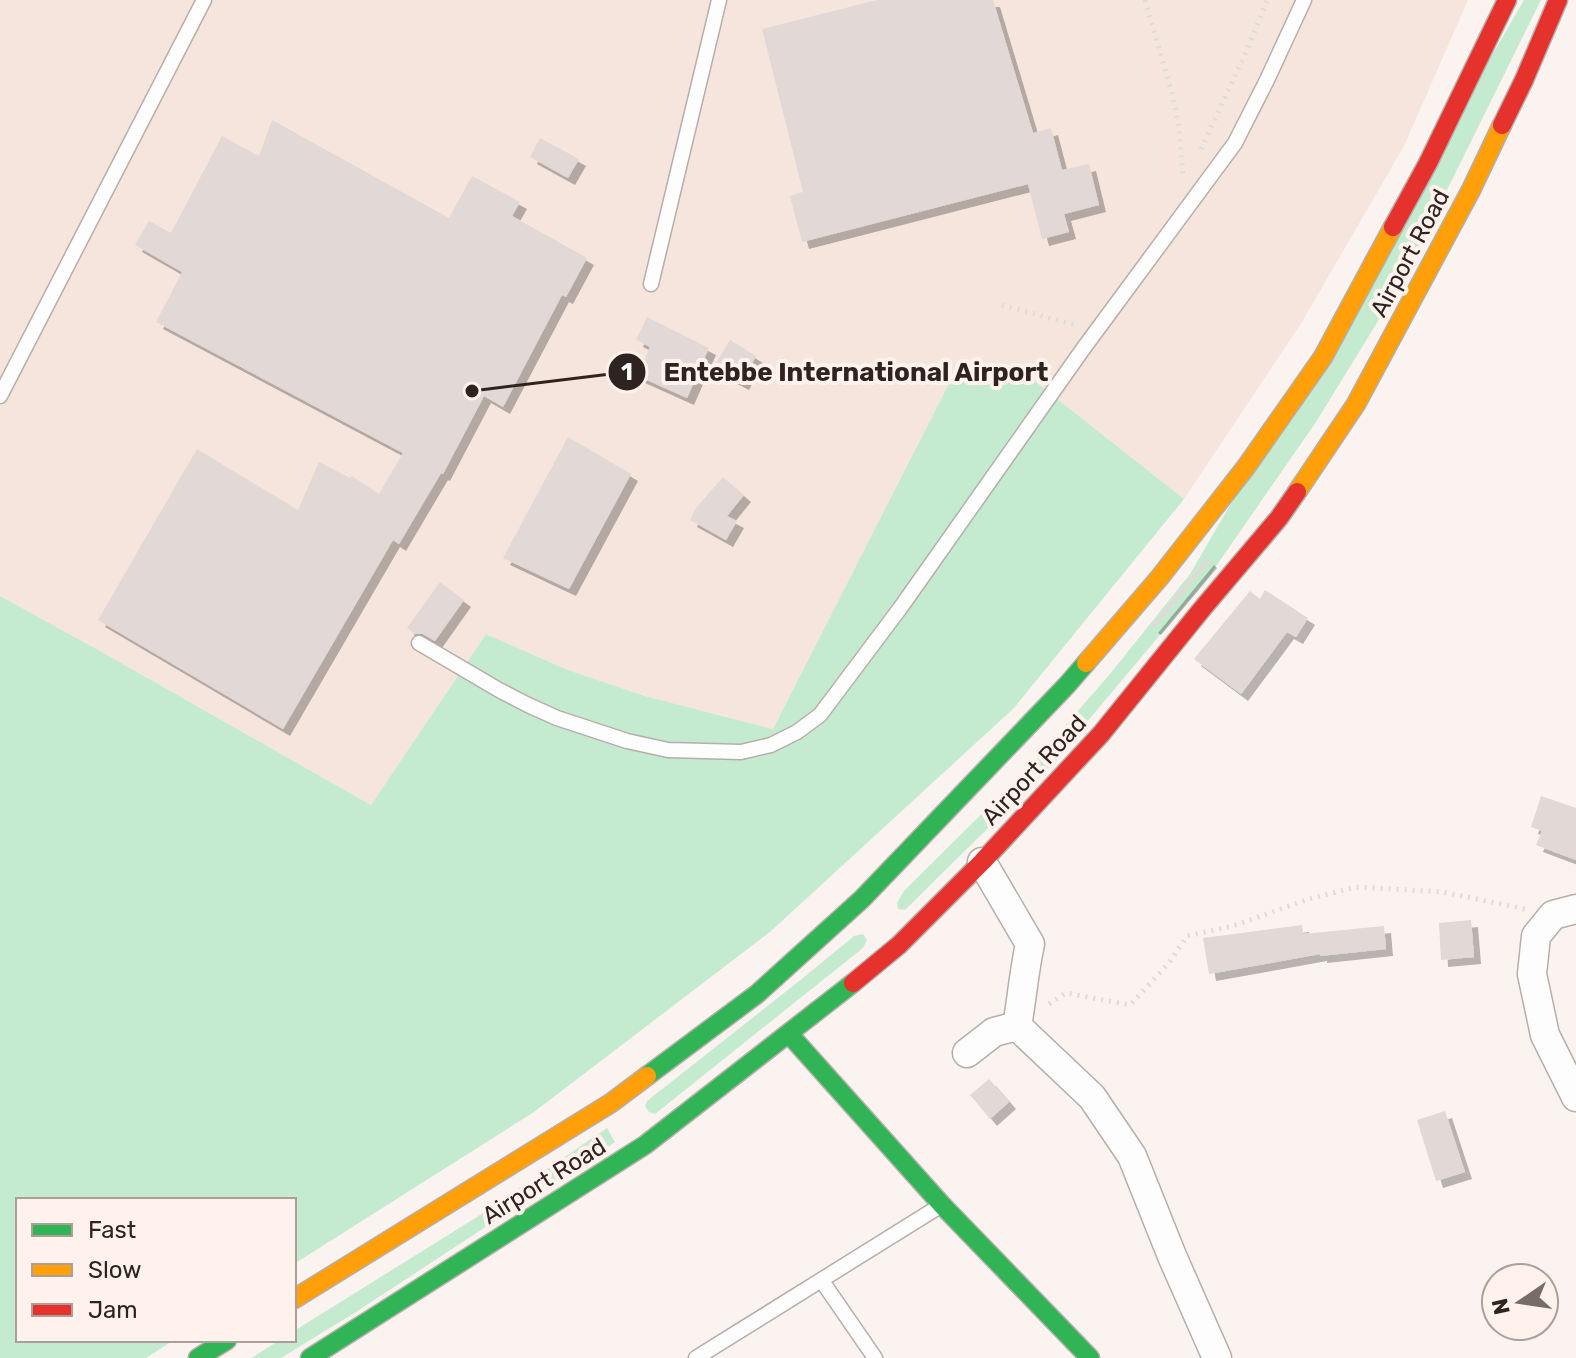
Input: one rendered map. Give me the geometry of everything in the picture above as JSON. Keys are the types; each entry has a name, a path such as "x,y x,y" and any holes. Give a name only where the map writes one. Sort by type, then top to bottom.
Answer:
{"main road":[{"name":"Airport Road","path":"296,1298 615,1108 867,905 1067,685 1160,577 1246,467 1323,357 1428,163 1507,0"},
{"name":"Airport Road","path":"310,1358 641,1140 789,1034 982,862 1101,734 1279,518 1356,404 1471,190 1558,0"},
{"path":"789,1034 942,1205 1090,1358"},
{"path":"198,1358 224,1342"}],"street":[{"path":"982,862 1030,944 1017,1026"},
{"path":"1565,912 1536,936 1532,974 1545,1035 1576,1097"},
{"path":"967,1053 994,1032 1017,1026"},
{"path":"1017,1026 1092,1097 1132,1156 1217,1358"}],"lane":[{"path":"0,396 204,0"},
{"path":"651,284 719,0"},
{"path":"419,643 528,705 627,741 668,750 741,752 771,745 797,732 820,715 901,607 1083,349 1235,143 1304,0"},
{"path":"696,1358 942,1205"},
{"path":"822,1281 875,1358"}],"path":[{"path":"1145,0 1173,97 1179,126 1184,187 1190,173"},
{"path":"1197,159 1267,0"},
{"path":"1002,305 1083,326"},
{"path":"1017,1026 1066,993 1130,1005 1169,963 1187,936 1233,926 1306,900 1356,887 1443,892 1565,912"}],"shaded area":[{"path":"0,0 1468,0 1404,146 1302,322 1184,499 1032,379 958,367 773,729 645,696 568,670 486,634 371,805 0,596"}],"green space":[{"path":"1524,0 1541,0 1399,287 1316,422 1210,575 1046,771 905,910 898,909 897,903 904,891 1028,768 1110,674 1190,574"},
{"path":"958,366 1032,379 1184,499 1014,708 770,932 534,1112 296,1263 296,1198 16,1198 16,1342 171,1342 146,1358 0,1358 0,596 371,805 486,634 568,670 645,696 773,729"},
{"path":"863,934 867,940 863,948 655,1114 649,1112 645,1106 647,1101 854,936"},
{"path":"607,1128 615,1142 356,1312 281,1358 251,1358 277,1342 296,1342 296,1330 477,1217"}],"building":[{"path":"877,0 993,0 1033,133 1051,128 1062,170 1089,164 1099,205 1064,214 1069,232 1042,239 1028,184 802,242 790,196 803,192 762,29"},
{"path":"272,120 449,218 472,176 520,202 512,216 587,258 566,297 562,295 503,407 484,396 443,474 399,544 393,540 283,729 98,620 197,449 298,510 319,462 350,478 352,476 379,494 403,453 156,322 182,272 135,245 149,221 171,233 222,136 259,156"},
{"path":"540,138 579,159 568,178 530,157"},
{"path":"647,317 709,348 687,398 638,376 650,347 636,340"},
{"path":"730,340 756,356 742,383 713,368"},
{"path":"568,437 631,474 569,589 503,558"},
{"path":"723,477 744,495 727,516 737,521 726,540 690,520 696,508"},
{"path":"1207,558 1210,561 1154,628 1151,626"},
{"path":"440,582 464,600 435,641 407,628"},
{"path":"1265,590 1308,618 1296,637 1287,632 1241,694 1194,659 1250,591 1260,599"},
{"path":"1541,796 1576,808 1576,860 1536,845 1542,831 1531,827"},
{"path":"1471,920 1474,957 1441,960 1439,923"},
{"path":"1302,925 1303,934 1384,926 1386,949 1320,954 1209,974 1203,938"},
{"path":"989,1079 1009,1102 990,1119 970,1095"},
{"path":"1445,1111 1465,1172 1436,1181 1417,1120"}],"traffic: fast":[{"path":"647,1076 757,994 862,899 1086,663"},
{"path":"310,1358 645,1145 853,983"},
{"path":"789,1034 942,1205 1090,1358"},
{"path":"198,1358 224,1342"}],"traffic: slow":[{"path":"1297,492 1356,404 1471,190 1502,125"},
{"path":"1086,663 1160,577 1246,467 1323,357 1393,227"},
{"path":"296,1298 611,1103 647,1076"}],"traffic: jam":[{"path":"1393,227 1428,163 1507,0"},
{"path":"1502,125 1558,0"},
{"path":"853,983 899,945 982,862 1101,734 1297,492"}],"place":[{"name":"Entebbe International Airport","path":"472,391"}]}
